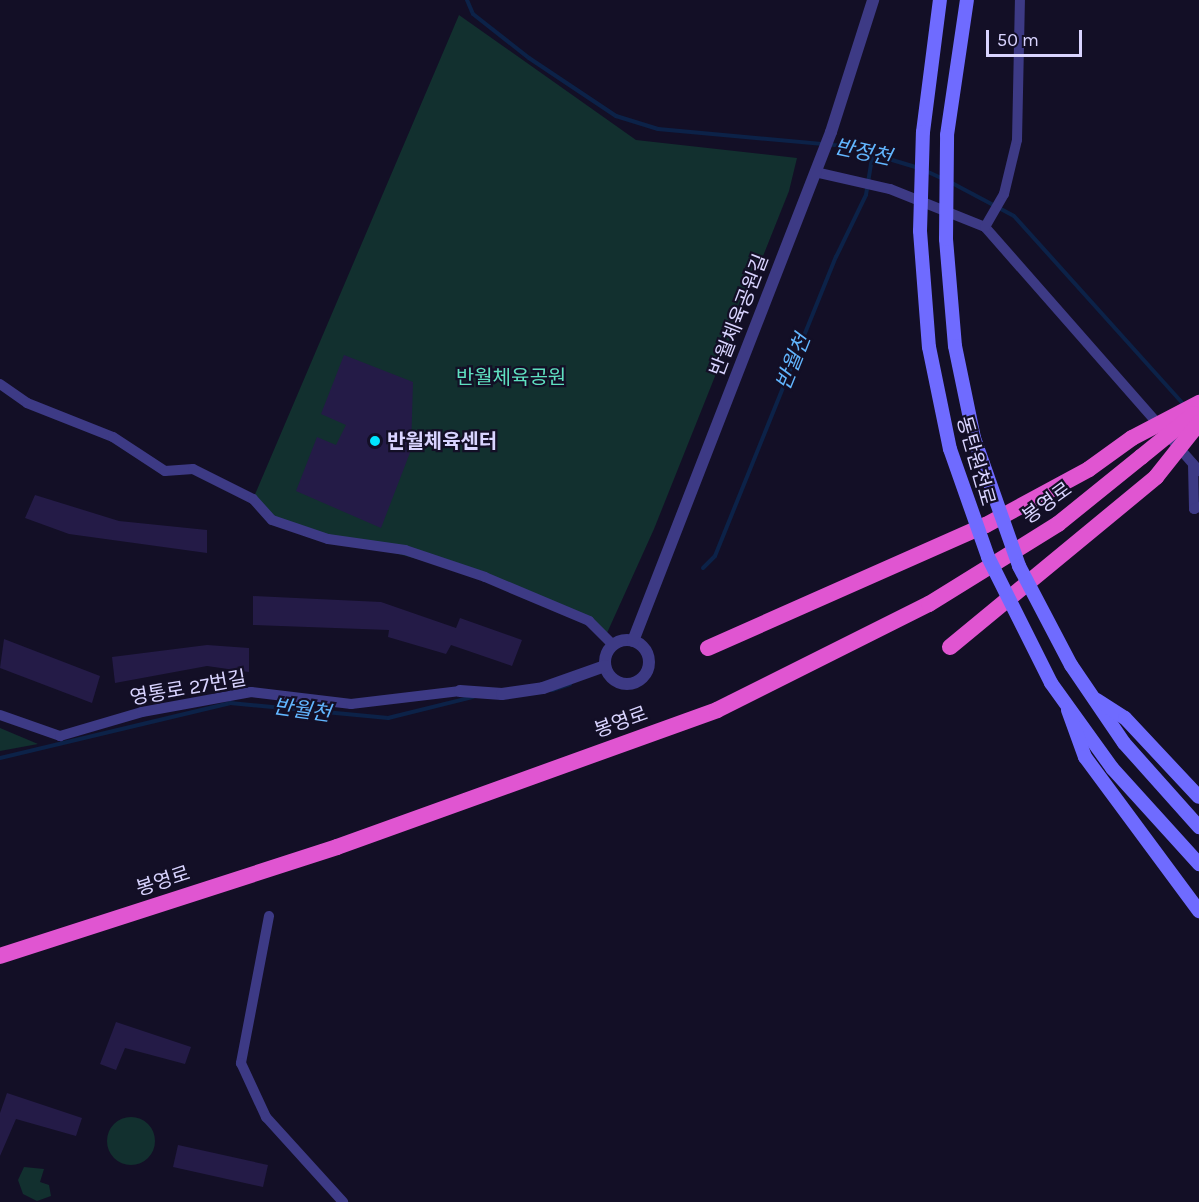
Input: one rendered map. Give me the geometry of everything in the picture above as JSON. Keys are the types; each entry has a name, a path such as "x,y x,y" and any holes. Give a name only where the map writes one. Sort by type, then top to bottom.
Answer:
{"highway":[{"path":"708,648 986,525 1089,469 1132,438 1199,403"},
{"name":"봉영로","path":"0,956 337,847 717,710 929,604 1058,524 1199,410"},
{"path":"950,647 1156,477 1199,423"}],"main road":[{"name":"동탄원천로","path":"940,0 923,132 920,231 929,347 950,449 988,557 1051,683 1068,710 1119,777 1199,864"},
{"name":"동탄원천로","path":"967,0 947,135 946,239 955,346 974,438 1019,566 1071,665 1089,695 1199,828"},
{"path":"1089,695 1125,718 1199,798"},
{"path":"1068,710 1085,757 1199,911"}],"street":[{"name":"반월체육공원길","path":"633,641 831,132 873,0"},
{"path":"988,224 1004,194 1017,140 1020,0"},
{"path":"816,169 856,178 988,224 1196,467 1194,509 1199,507"},
{"path":"0,384 27,403 113,437 165,471 193,469 253,499 272,520 328,539 405,550 484,576 589,621 613,645"},
{"path":"605,666 620,683 643,677 647,654 633,641 613,645"},
{"path":"460,691 502,694 543,688 605,666 613,645"},
{"name":"영통로 27번길","path":"0,715 60,736 142,712 251,692 351,704 460,691"},
{"path":"269,916 241,1063 266,1117 343,1202"}],"green space":[{"name":"반월체육공원","path":"459,15 636,140 797,158 789,191 654,529 607,633 484,577 272,520 253,499"},
{"path":"0,728 38,744 0,751"},
{"path":"126,1117 136,1117 148,1124 155,1136 155,1146 148,1158 136,1165 126,1165 111,1154 107,1146 107,1136 118,1121"},
{"path":"24,1167 44,1169 40,1182 49,1185 51,1196 37,1201 23,1194 18,1180"}],"building":[{"name":"반월체육센터","path":"344,355 413,382 411,450 381,528 296,491 317,437 336,445 346,425 321,414"},
{"path":"35,495 119,521 207,530 207,553 69,534 25,518"},
{"path":"253,596 381,602 456,628 460,618 522,640 512,666 451,645 446,654 388,637 389,630 253,625"},
{"path":"4,639 100,676 92,703 0,668"},
{"path":"207,645 249,648 249,672 207,666 115,683 112,657"},
{"path":"116,1022 191,1047 185,1064 125,1048 116,1070 100,1064"},
{"path":"7,1093 82,1118 76,1136 16,1119 0,1156 0,1113"},
{"path":"178,1145 268,1165 263,1187 173,1167"}],"waterway":[{"name":"반정천","path":"467,0 473,14 529,58 616,116 658,129 846,146 919,168"},
{"name":"반월천","path":"703,568 715,556 836,257 866,195 873,152"},
{"name":"반정천","path":"926,171 943,179"},
{"name":"반정천","path":"950,182 1014,216 1185,406"},
{"name":"반월천","path":"552,690 570,684"},
{"name":"반월천","path":"0,758 230,703 388,718 473,697"}],"place":[{"name":"반월체육센터","path":"375,441"}]}
